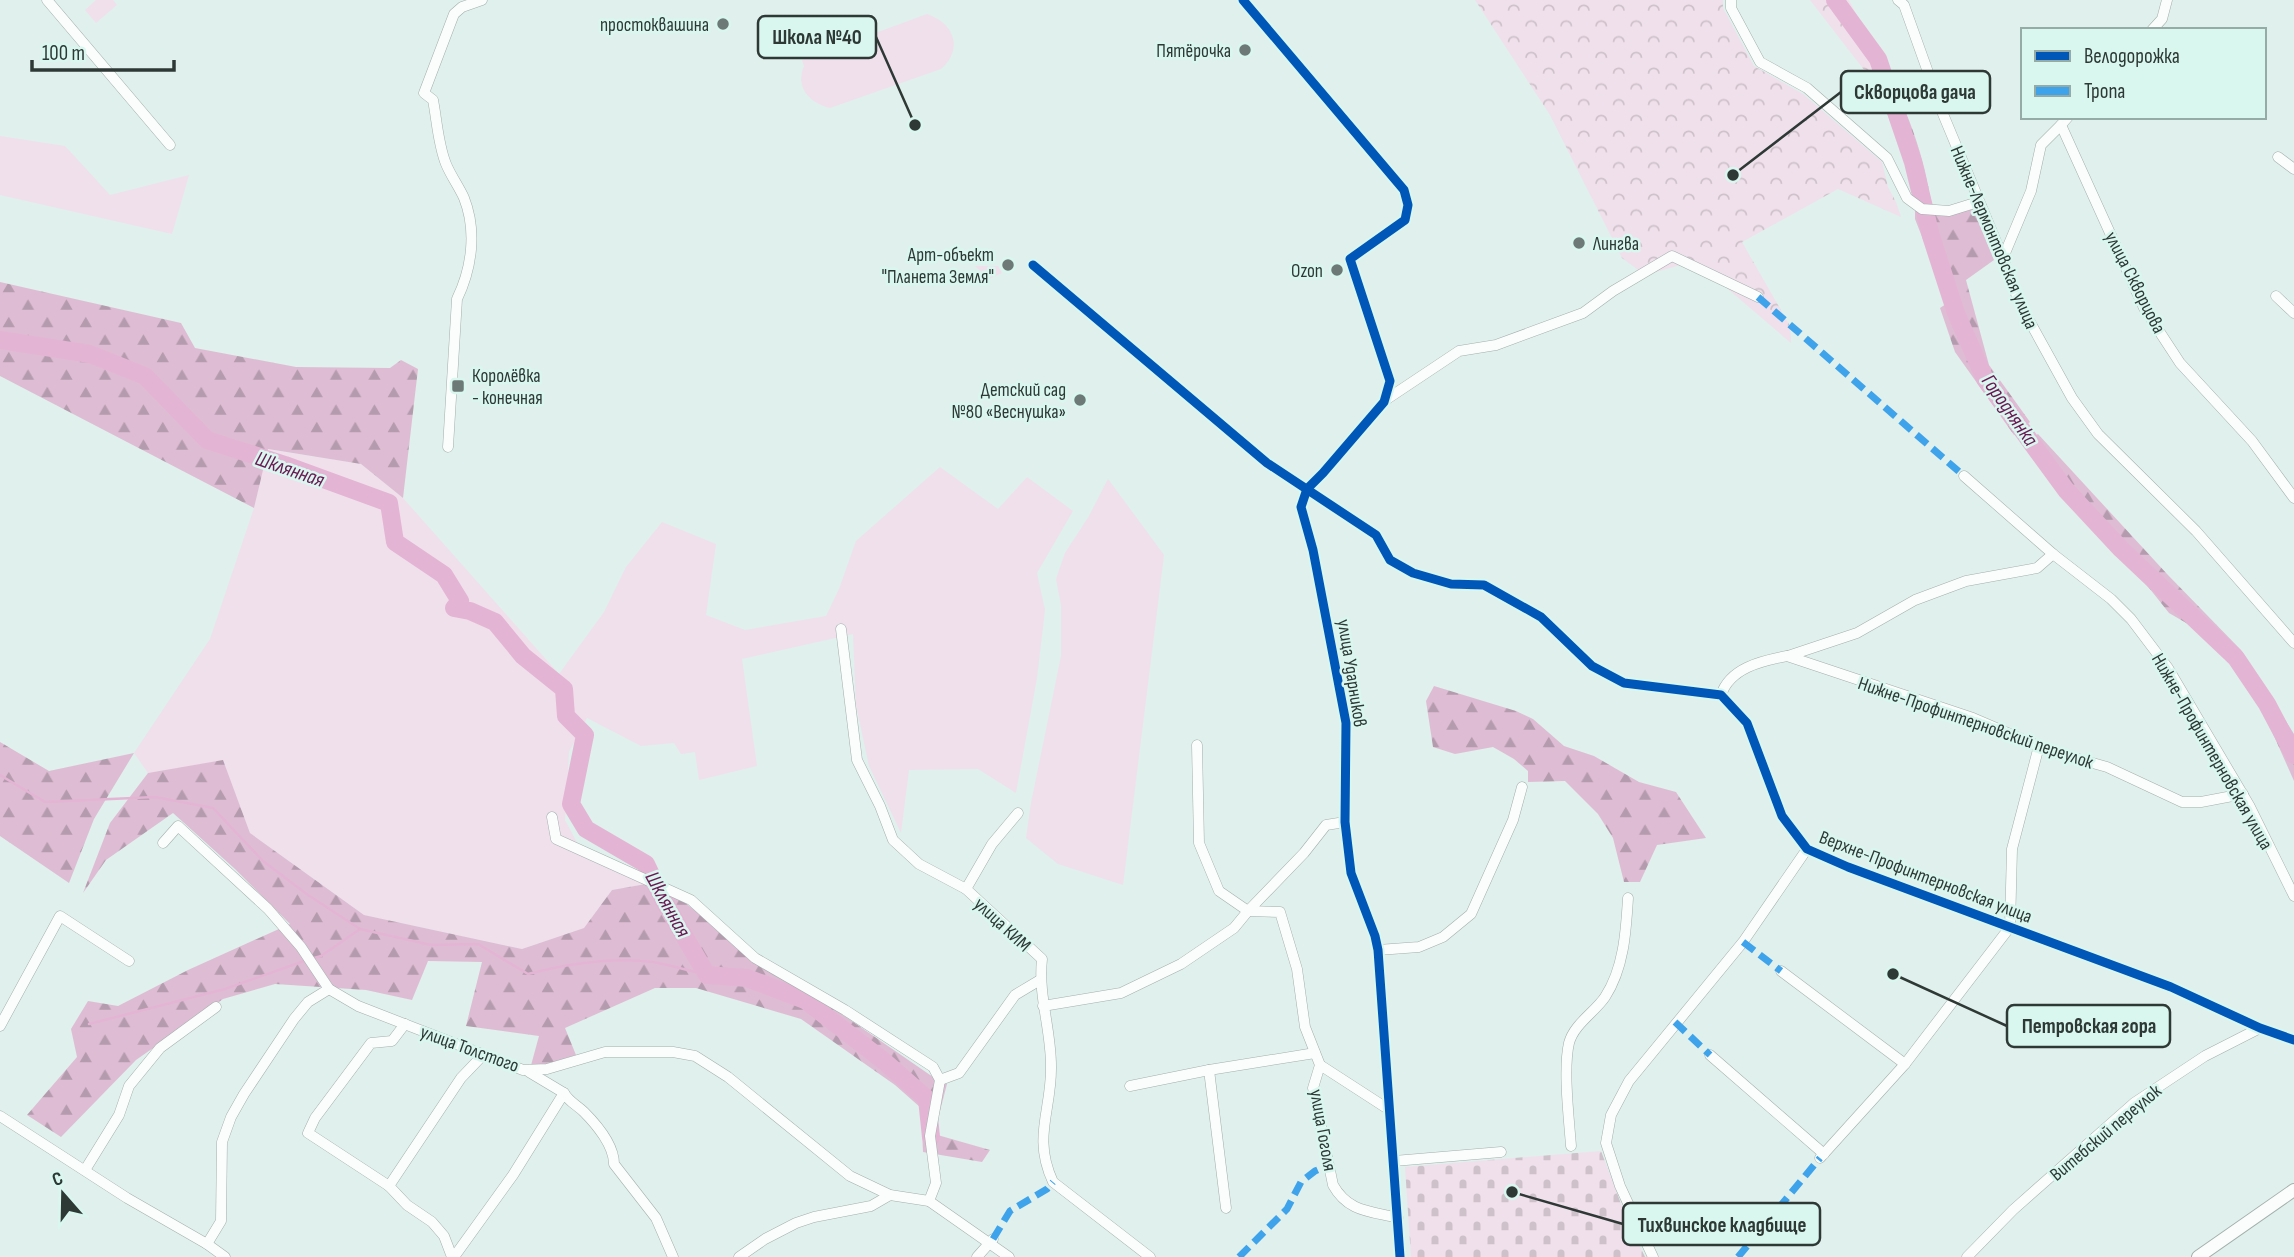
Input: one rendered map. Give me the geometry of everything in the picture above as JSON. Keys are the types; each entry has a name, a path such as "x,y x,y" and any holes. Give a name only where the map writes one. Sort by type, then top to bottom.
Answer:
{"main road":[{"path":"2198,1257 2294,1190"}],"street":[{"path":"47,0 170,145"},
{"path":"448,447 457,299 464,285 472,238 471,219 442,154 433,100 424,93 454,14 462,7 482,0"},
{"path":"1243,0 1404,190 1408,205 1405,220 1350,259 1390,381 1384,402"},
{"path":"1731,0 1731,8 1760,62 1807,88 1887,158 1907,198 1922,209 1949,211 1978,202"},
{"name":"Нижне-Лермонтовская улица","path":"1898,0 1903,5 2019,302 2072,398 2098,434 2196,531 2294,643"},
{"path":"2154,28 2162,19 2167,0"},
{"path":"2003,258 2031,191 2041,145 2064,121"},
{"name":"улица Скворцова","path":"2064,121 2144,308 2180,363 2252,441 2294,498"},
{"path":"2278,157 2294,169"},
{"path":"1307,489 1384,402 1459,351 1496,345 1583,313 1613,291 1672,256 1758,297"},
{"path":"1033,265 1267,463 1376,535 1390,560 1413,573 1451,584 1484,585 1541,617 1591,666 1624,683 1721,695 1726,682 1757,662 1787,656 1857,634 1915,600 1966,581 2037,568 2053,554"},
{"path":"2276,296 2294,313"},
{"name":"Нижне-Профинтерновская улица","path":"1964,476 2053,554 2111,599 2131,619 2168,668 2243,794 2294,896"},
{"name":"улица Ударников","path":"1307,489 1301,507 1313,550 1346,723 1345,822 1351,873 1378,950 1400,1257"},
{"name":"улица КИМ","path":"841,629 857,760 893,840 919,864 966,889 1042,959 1042,1006 1051,1066 1042,1143 1053,1182 1150,1257"},
{"name":"Нижне-Профинтерновский переулок","path":"1787,656 1973,718 2039,746 2107,767 2182,802 2201,802 2243,794"},
{"name":"Верхне-Профинтерновская улица","path":"1721,695 1747,723 1782,816 1807,849 1848,867 2171,987 2260,1028 2294,1040"},
{"path":"1197,745 1199,843 1219,891 1248,911"},
{"path":"1710,1055 1822,1156 1905,1063 2010,927 2012,849 2039,746"},
{"path":"1378,950 1419,947 1443,937 1471,914 1513,820 1522,787"},
{"path":"966,889 992,844 1018,813"},
{"path":"552,817 556,839 691,900 755,958 845,1010 933,1067 940,1080 930,1136 936,1183 929,1201"},
{"path":"1042,1006 1121,993 1181,964 1234,929 1326,825 1345,822"},
{"name":"улица Толстого","path":"163,843 178,826 268,909 306,954 329,989 358,1006 523,1070 547,1069 605,1052 673,1052 695,1056 728,1077 850,1176 890,1195 929,1201 992,1241 1009,1257"},
{"path":"1653,1257 1620,1186 1606,1143 1611,1115 1629,1081 1742,942 1807,849"},
{"path":"1571,1146 1569,1042 1585,1018 1604,998 1618,973 1628,898"},
{"name":"улица Гоголя","path":"1248,911 1280,912 1297,969 1305,1027 1320,1065 1313,1088 1333,1185 1350,1206 1398,1218"},
{"path":"0,1026 60,916 129,961"},
{"path":"1781,971 1905,1063"},
{"path":"940,1080 959,1073 1015,995 1040,980"},
{"path":"207,1244 221,1221 222,1142 231,1117 294,1019 308,1002 329,989"},
{"path":"85,1170 119,1115 129,1086 160,1048 216,1007"},
{"path":"405,1024 392,1041 371,1043 315,1118 308,1133 389,1186 407,1205 432,1222 444,1236 453,1257"},
{"name":"Витебский переулок","path":"1967,1257 2013,1210 2134,1103 2205,1056 2260,1028"},
{"path":"1130,1086 1315,1053"},
{"path":"389,1186 461,1077 483,1055"},
{"path":"1320,1065 1388,1109"},
{"path":"523,1070 536,1074 564,1093 568,1100 583,1111 614,1155 614,1164 656,1218 673,1257"},
{"path":"1209,1070 1226,1208"},
{"path":"453,1257 513,1175 564,1093"},
{"path":"0,1116 225,1257"},
{"path":"1394,1161 1501,1152"},
{"path":"738,1257 796,1223 871,1206 890,1195"},
{"path":"977,1257 992,1241"}],"green space":[{"path":"96,0 113,0 117,5 96,23 85,10"},
{"path":"1475,0 1723,0 1723,8 1754,66 1803,94 1882,162 1888,187 1901,217 1838,189 1742,242 1790,326 1791,343 1695,261 1645,275 1622,258 1550,115"},
{"path":"1810,0 1849,0 1887,75 1868,75"},
{"path":"927,14 944,24 953,37 952,53 941,69 830,108 822,106 806,93 801,81 804,66 802,60"},
{"path":"1868,75 1887,75 1895,88 1923,162 1931,214 1948,215 1973,209 1994,260 1966,280 1989,365 2030,422 2014,435 1955,352 1940,308 1946,304 1941,285 1915,219 1915,197 1902,153 1884,105"},
{"path":"0,136 65,146 110,195 189,175 172,234 0,195"},
{"path":"975,266 998,266 1002,273 989,279"},
{"path":"0,282 181,323 195,348 296,367 390,368 401,360 418,369 403,498 361,464 268,449 254,508 0,376"},
{"path":"2038,434 2241,650 2294,734 2294,781 2254,691 2207,635 2169,613 2022,443"},
{"path":"267,449 361,464 403,498 559,674 604,612 626,567 662,522 716,544 706,615 745,630 826,616 856,541 940,467 998,509 1027,477 1073,511 1037,573 1045,610 1037,678 1016,793 978,769 909,770 901,833 869,766 856,705 853,634 742,659 757,766 699,780 695,752 681,754 674,743 641,746 587,718 569,752 565,820 581,850 657,882 612,890 584,928 522,949 364,915 250,833 223,761 148,773 134,753 210,639 254,508"},
{"path":"1108,479 1164,555 1123,885 1058,864 1026,838 1061,656 1061,605 1056,579 1065,553 1089,516"},
{"path":"1434,686 1516,711 1533,719 1564,746 1594,756 1639,782 1676,792 1706,838 1657,845 1640,882 1624,882 1613,838 1598,814 1565,781 1528,782 1528,771 1493,747 1455,754 1433,747 1426,701"},
{"path":"0,742 49,771 134,753 94,819 69,883 0,836"},
{"path":"223,760 250,833 364,915 522,949 584,928 612,890 657,882 740,944 947,1084 934,1134 990,1150 982,1162 923,1152 921,1108 895,1085 801,1019 696,988 655,988 565,1028 576,1055 530,1069 539,1036 466,1026 482,962 428,961 412,1000 366,990 275,984 223,999 136,1060 61,1137 27,1115 77,1057 71,1029 88,1001 118,1006 188,970 290,924 173,813 106,860 83,893 110,823 148,773"},
{"path":"1601,1151 1626,1217 1645,1257 1411,1257 1405,1167"}],"waterway":[{"name":"Городнянка","path":"1835,0 1878,59 1913,162 1931,236 1956,313 1985,379 2066,490 2121,549 2236,658 2267,704 2294,755"},
{"name":"Шклянная","path":"0,340 90,354 145,376 207,440 389,503 395,542 444,575 460,601 454,608 470,611 495,622 523,656 564,689 566,716 585,735 571,804 586,829 646,864 662,898 707,975 747,978 805,1000 885,1062 927,1099 931,1137"},
{"path":"0,775 45,802 155,797 213,808 263,861 360,929 431,945 478,944 528,974 574,964 622,960 653,962 707,975"},
{"path":"314,958 360,929"},
{"path":"89,1024 225,989 307,960"}],"marked path":[{"path":"1758,297 1964,476"},
{"path":"1743,942 1781,971"},
{"path":"1675,1022 1710,1055"},
{"path":"1738,1257 1820,1158"},
{"path":"1239,1257 1287,1209 1301,1182 1315,1171 1329,1165"},
{"path":"993,1239 1010,1211 1047,1189 1053,1182"}],"cycle path":[{"path":"1243,0 1404,190 1408,205 1405,220 1350,259 1390,381 1384,402 1307,489 1301,507 1313,550 1346,723 1345,822 1351,873 1378,950 1400,1257"},
{"path":"1033,265 1267,463 1376,535 1390,560 1413,573 1451,584 1484,585 1541,617 1592,666 1624,683 1721,695 1747,723 1782,816 1807,849 1848,867 2171,987 2260,1028 2294,1040"}],"place":[{"name":"простоквашина","path":"723,24"},
{"name":"Пятёрочка","path":"1245,50"},
{"name":"Школа №40","path":"915,125"},
{"name":"Скворцова дача","path":"1733,175"},
{"name":"Лингва","path":"1579,243"},
{"name":"Арт-объект \"Планета Земля\"","path":"1008,265"},
{"name":"Ozon","path":"1337,270"},
{"name":"Королёвка - конечная","path":"458,386"},
{"name":"Детский сад №80 «Веснушка»","path":"1080,400"},
{"name":"Петровская гора","path":"1893,974"},
{"name":"Тихвинское кладбище","path":"1512,1192"}]}
